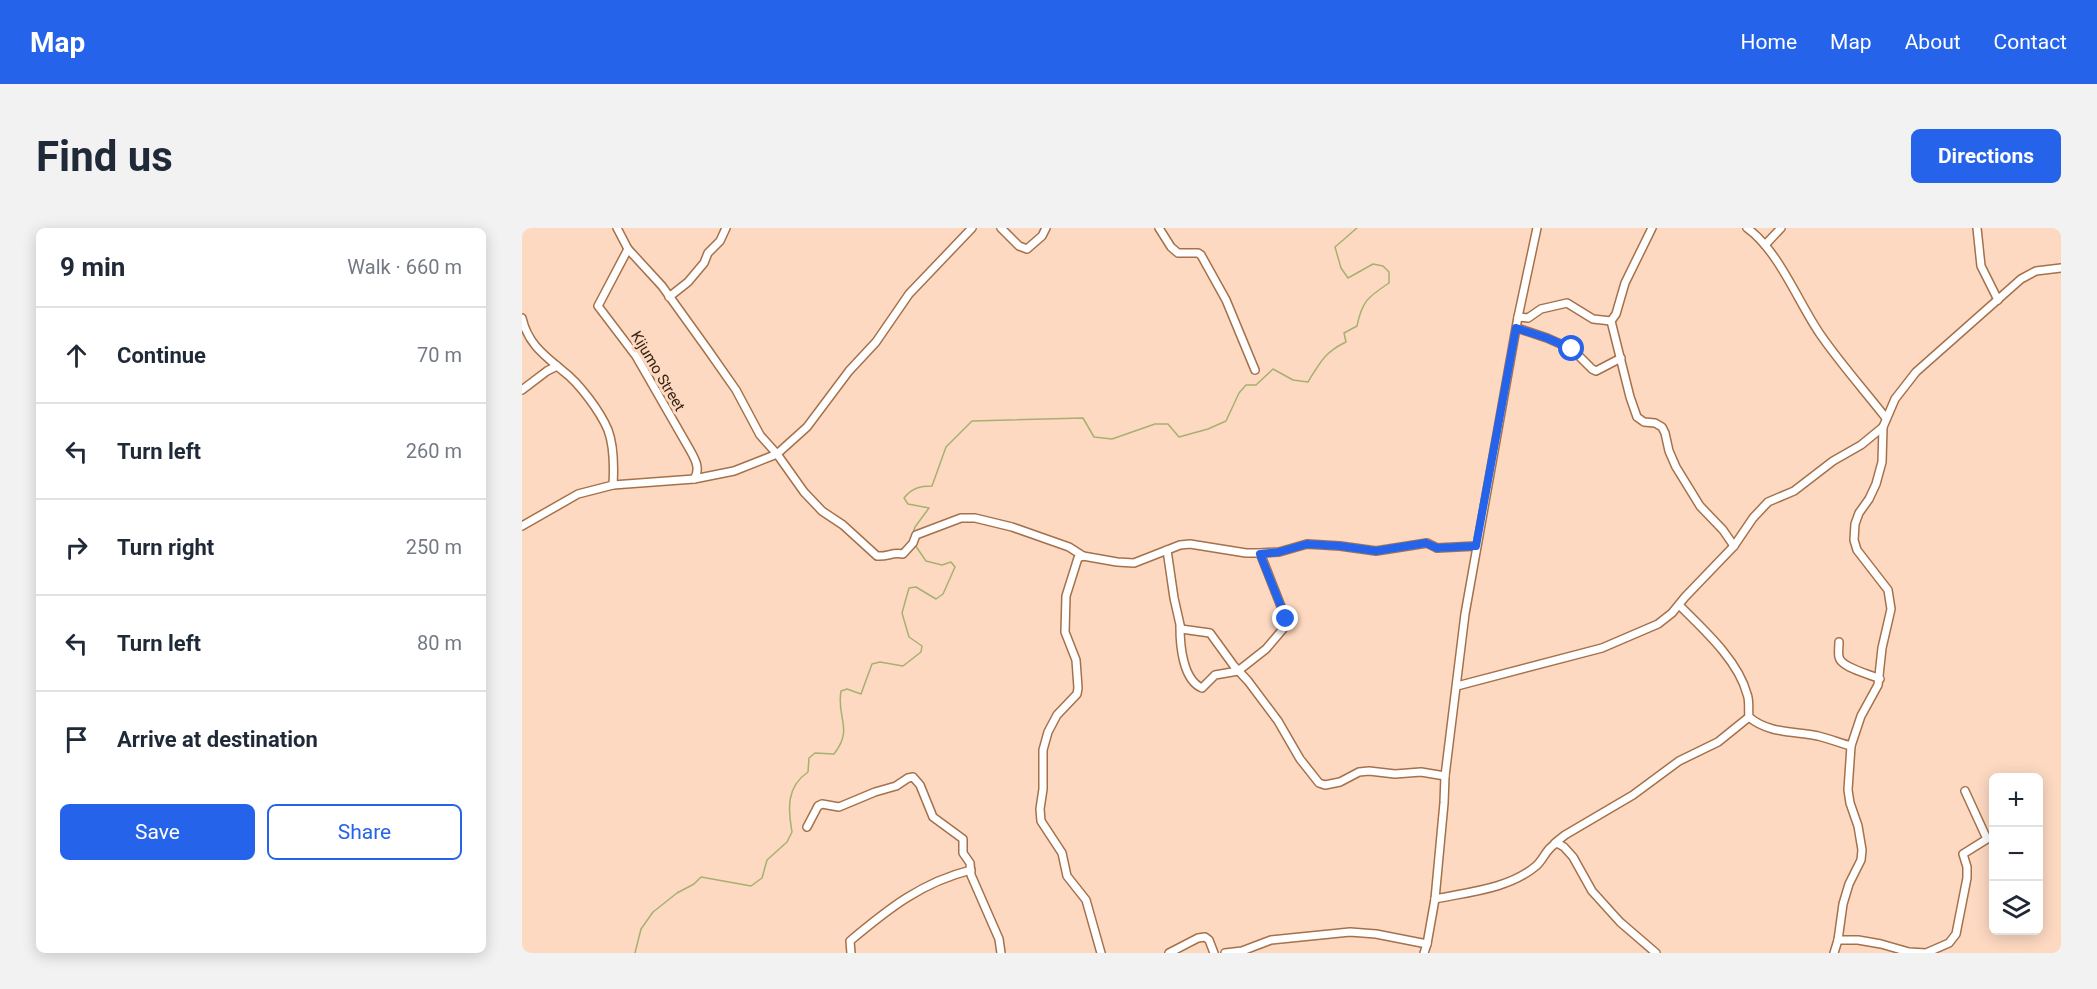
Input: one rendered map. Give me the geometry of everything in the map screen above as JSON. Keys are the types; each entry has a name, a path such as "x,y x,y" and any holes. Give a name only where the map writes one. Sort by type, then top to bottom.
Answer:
{"street":[{"path":"617,228 628,249 646,267 669,297 736,390 760,435 777,454 804,492 822,511 843,525 877,556 893,552 903,554 913,543 916,535 953,521 975,518 1012,527 1069,547 1083,556 1134,563 1190,544 1260,554 1279,552 1307,544 1376,551 1426,543 1437,548 1476,546"},
{"path":"669,297 688,282 704,262 708,253 720,241 726,228"},
{"path":"522,526 578,494 613,485 694,479 734,471 777,454 807,427 849,371 876,342 909,294 972,228"},
{"path":"1001,228 1019,246 1027,249 1042,236 1046,228"},
{"path":"1159,228 1171,247 1178,253 1201,255 1226,300 1255,370"},
{"path":"1424,953 1428,944 1435,899 1445,776 1464,614 1518,316 1538,228"},
{"path":"1611,321 1616,315 1625,283 1652,228"},
{"path":"1747,228 1765,244 1796,290 1821,336 1886,418"},
{"path":"1765,244 1781,228"},
{"path":"1976,228 1981,266 1998,300"},
{"name":"Kijumo Street","path":"628,249 598,306 636,356 690,450 698,465 697,476 694,479"},
{"path":"1834,953 1843,904 1849,884 1861,860 1862,850 1848,790 1851,746 1861,716 1876,691 1880,679 1882,648 1891,609 1888,590 1857,550 1853,535 1859,513 1869,499 1882,462 1882,427 1895,399 1916,372 2021,279 2036,271 2061,268"},
{"path":"1518,316 1528,318 1541,309 1568,303 1593,320 1611,321"},
{"path":"522,318 528,336 543,356 576,383 608,430 613,485"},
{"path":"1611,321 1637,417 1644,422 1655,423 1662,427 1676,467 1700,506 1723,530 1734,546"},
{"path":"1516,328 1572,349 1596,371 1621,358"},
{"path":"522,390 556,366"},
{"path":"1457,686 1602,648 1652,628 1666,619 1734,546 1753,518 1768,502 1794,491 1833,461 1861,445 1882,427"},
{"path":"1167,550 1186,668 1194,683 1200,688 1203,688 1215,675 1238,671 1266,649 1285,624 1284,612 1260,554"},
{"path":"1083,556 1076,562 1066,596 1066,636 1076,660 1077,694 1057,715 1042,750 1043,789 1040,809 1041,821 1062,853 1067,876 1086,900 1101,953"},
{"path":"1679,605 1710,636 1741,679 1748,697 1749,717"},
{"path":"1180,627 1183,631 1199,630 1210,633 1278,721 1300,759 1319,783 1325,785 1340,782 1359,772 1369,771 1384,774 1421,772 1445,776"},
{"path":"1839,642 1841,662 1880,679"},
{"path":"1749,717 1763,726 1785,732 1817,736 1851,746"},
{"path":"1435,899 1499,886 1536,866 1551,846 1565,835 1633,795 1679,761 1724,739 1749,717"},
{"path":"807,827 818,806 822,804 839,807 914,777 920,785 933,817 963,839 963,853 970,862 986,913 999,939 1001,953"},
{"path":"1838,940 1858,940 1909,952 1926,953 1948,943 1956,934 1967,878 1967,867 1963,854 1987,839 1965,791"},
{"path":"1555,843 1560,844 1573,857 1592,891 1620,922 1656,953"},
{"path":"851,953 850,941 885,912 928,884 971,870"},
{"path":"1226,953 1242,951 1271,940 1350,932 1376,934 1428,944"},
{"path":"1169,953 1198,938 1205,937 1209,940 1214,953"}],"waterway":[{"path":"911,539 915,527 929,508 908,504 904,498 916,488 932,486 946,447 972,421 1083,418 1094,437 1112,439 1155,424 1168,424 1179,437 1226,421 1239,393 1246,385 1256,385 1273,369 1293,380 1308,382 1324,358 1346,342 1344,333 1357,326 1367,300 1389,283 1389,272 1383,266 1373,264 1348,278 1341,268 1335,247 1357,228"},
{"path":"635,953 641,929 653,912 701,877 751,886 762,878 767,860 787,842 792,832 790,799 796,784 808,772 809,758 815,753 834,754 840,745 844,730 841,691 847,689 861,694 872,664 880,662 903,666 921,652 922,646 909,637 902,613 909,588 916,587 936,599 943,594 955,567 951,562 942,565 926,561 915,545"}],"route":[{"path":"1286,619 1260,554 1279,552 1307,544 1376,551 1426,543 1437,548 1476,546 1516,328 1524,329 1572,349"}]}
